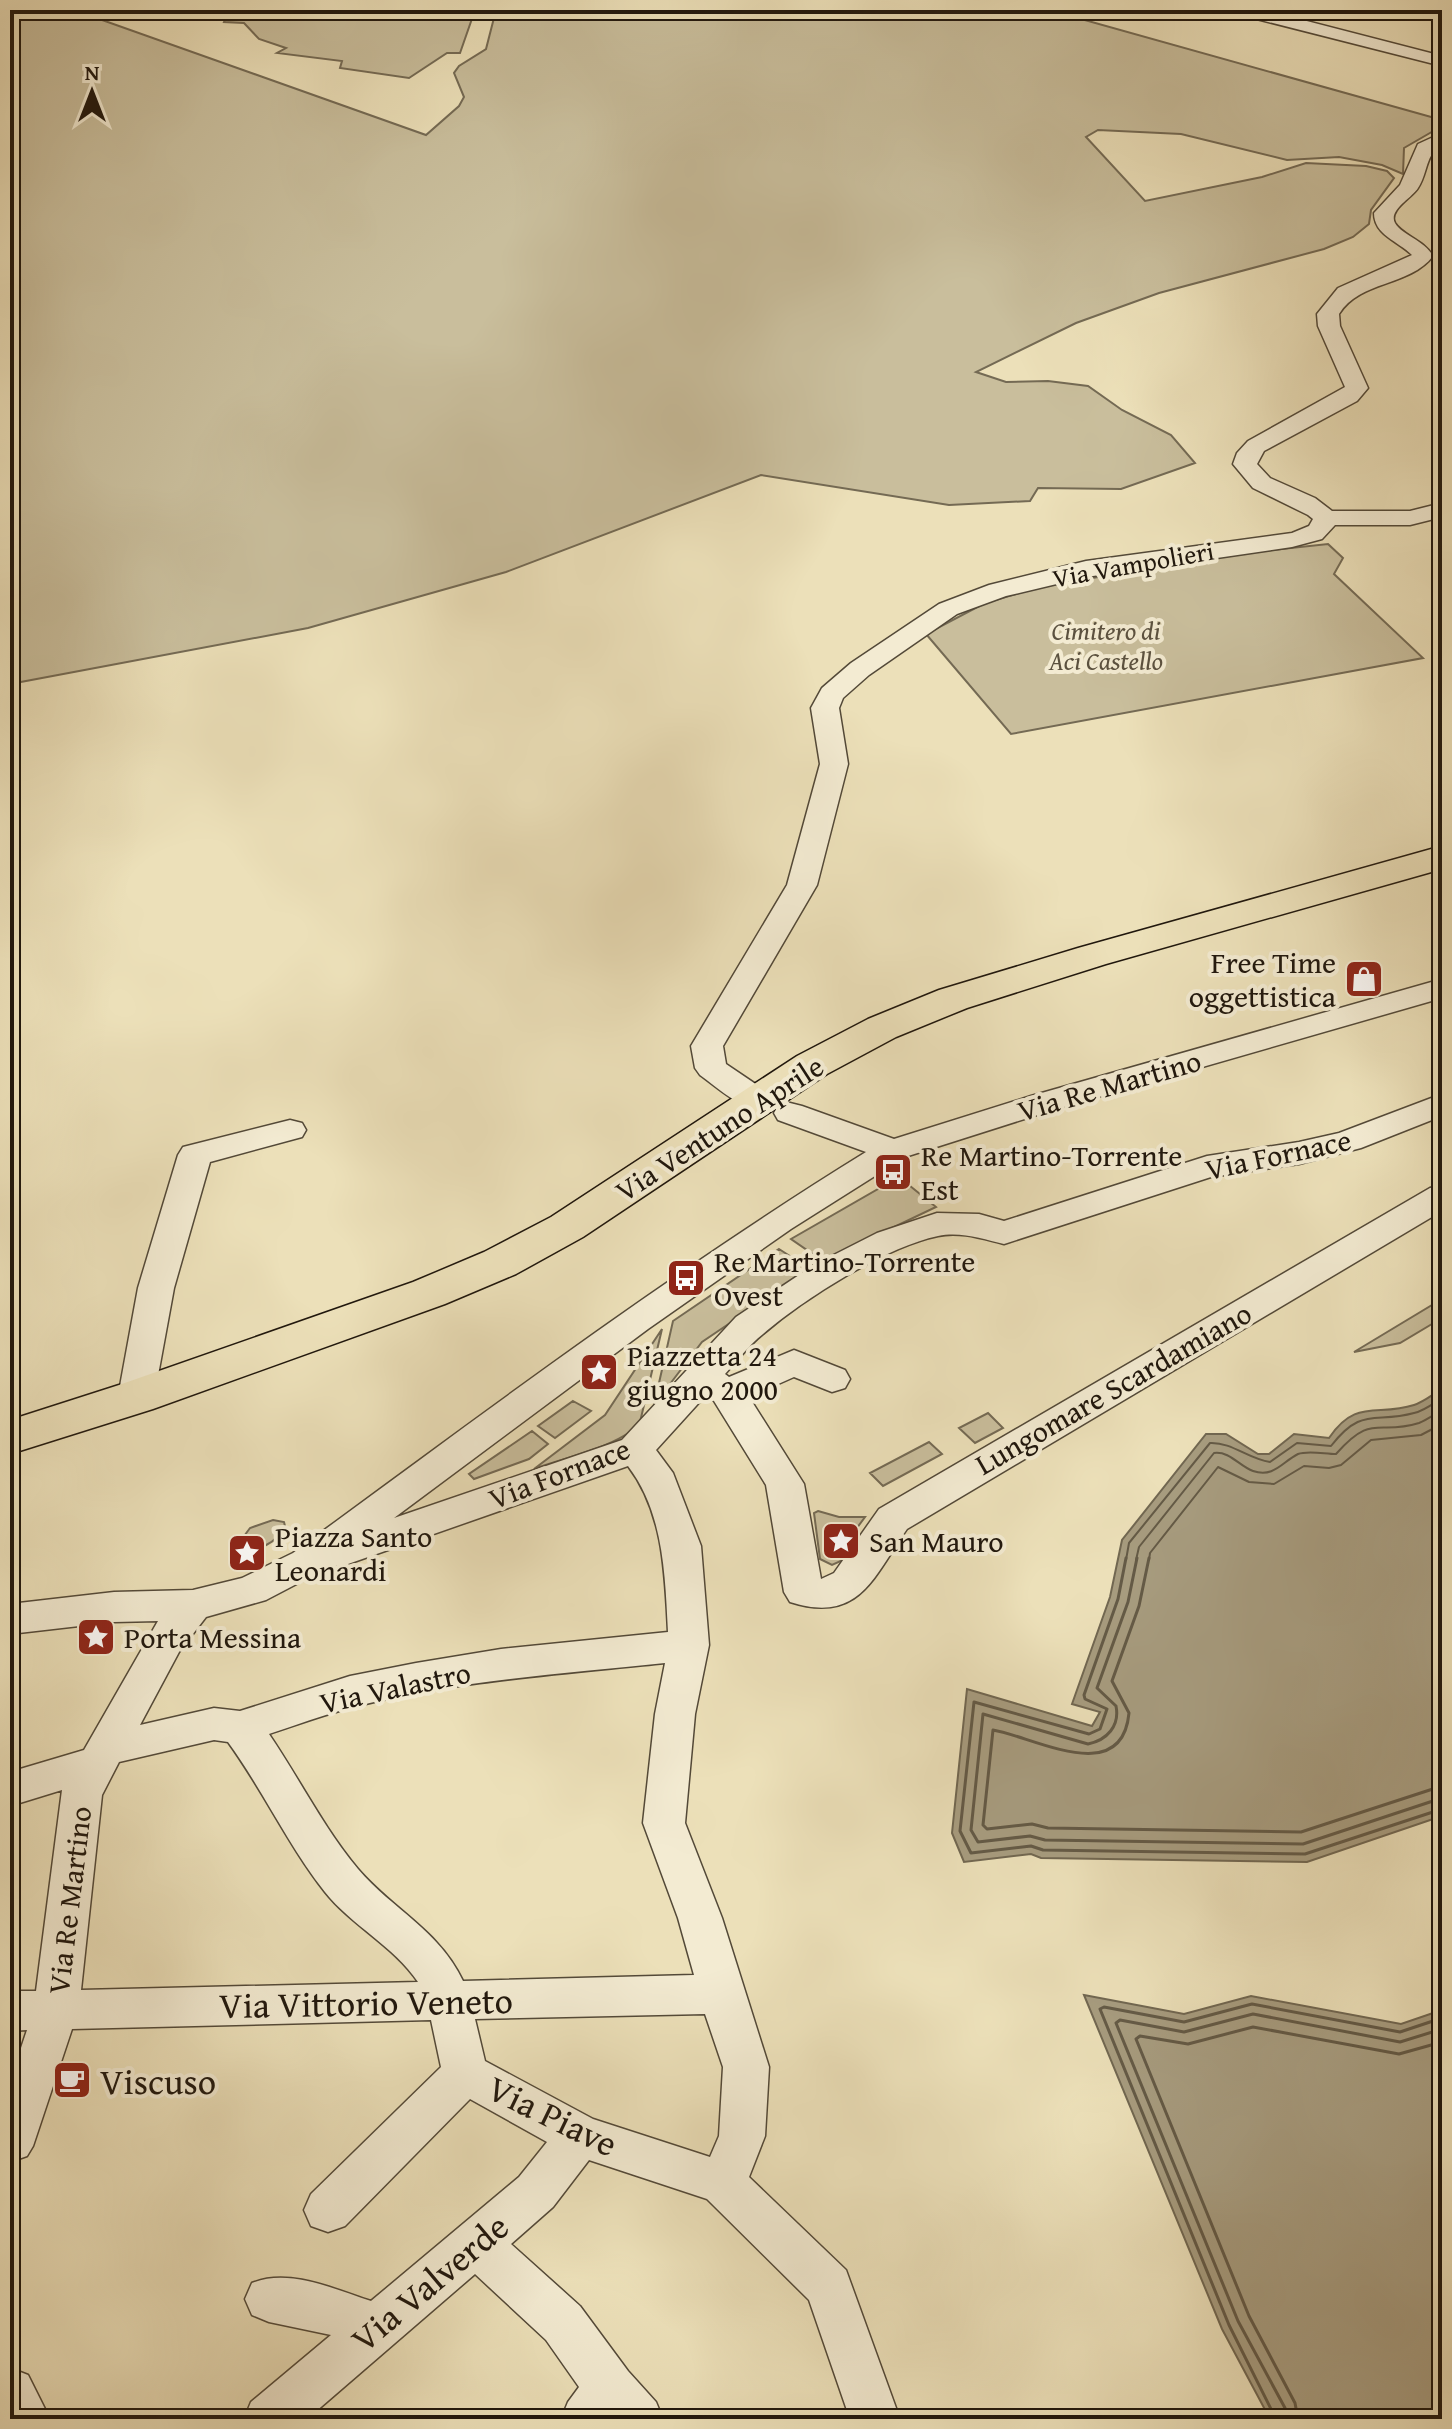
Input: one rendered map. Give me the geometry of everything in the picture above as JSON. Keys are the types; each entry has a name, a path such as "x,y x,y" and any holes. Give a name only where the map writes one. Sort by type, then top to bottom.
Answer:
{"main road":[{"name":"Via Ventuno Aprile","path":"10,1437 136,1397 429,1293 500,1263 774,1106 812,1065 882,1028 953,999 1092,956 1442,857"}],"street":[{"path":"1243,10 1436,58"},
{"path":"1305,43 1330,32"},
{"path":"1442,139 1427,145 1422,151 1411,186 1385,211 1383,219 1387,227 1408,240 1423,256 1393,275 1343,294 1328,314 1329,326 1357,388 1349,396 1256,446 1245,464 1257,481 1319,510 1326,518 1410,518 1442,510"},
{"name":"Via Vampolieri","path":"893,1150 774,1106 711,1068 707,1046 802,885 834,764 825,708 831,694 860,669 948,609 998,590 1086,569 1292,540 1314,535 1324,526 1326,518"},
{"name":"Via Re Martino","path":"10,2141 17,2131 56,2010 81,1794 165,1641 193,1605 252,1590 307,1563 635,1320 779,1221 893,1150 1042,1103 1442,988"},
{"name":"Via Fornace","path":"307,1563 635,1449 714,1384 749,1326 826,1273 889,1241 937,1224 979,1225 1004,1233 1207,1167 1299,1153 1349,1141 1442,1104"},
{"path":"136,1397 156,1288 195,1155 290,1130"},
{"name":"Lungomare Scardamiano","path":"714,1384 785,1484 804,1592 830,1595 848,1583 893,1519 1442,1196"},
{"path":"714,1384 794,1363 832,1379"},
{"path":"635,1449 654,1473 682,1546 689,1645 675,1714 664,1823 700,1918 746,2067 742,2136 723,2183 829,2286 873,2419"},
{"path":"10,1619 114,1607 193,1605"},
{"name":"Via Valastro","path":"10,1789 101,1756 214,1724 240,1727 350,1692 501,1665 689,1645"},
{"name":"Via Piave","path":"240,1727 357,1898 432,1964 447,2000 465,2073 580,2136 723,2183"},
{"name":"Via Vittorio Veneto","path":"10,2011 721,1994"},
{"path":"328,2210 465,2073"},
{"name":"Via Valverde","path":"269,2419 536,2192 580,2136"},
{"path":"474,2242 563,2323 612,2409"},
{"path":"269,2299 315,2306 376,2326"},
{"path":"10,2392 25,2419"}],"green space":[{"path":"10,10 74,10 426,135 459,106 464,97 454,73 459,66 486,49 496,10 1049,10 1442,120 1442,126 1404,148 1403,174 1382,165 1339,157 1287,160 1181,134 1098,130 1086,137 1145,201 1262,177 1306,163 1366,166 1387,171 1394,178 1371,210 1369,224 1353,237 1324,249 1159,293 1076,323 976,372 1006,382 1048,381 1088,386 1122,410 1171,435 1195,463 1121,489 1038,488 1030,501 949,505 761,475 506,572 308,628 10,684"},
{"path":"229,10 475,10 460,53 447,53 409,78 340,68 342,61 277,53 286,48 259,39 244,23 224,22"},
{"name":"Cimitero di Aci Castello","path":"1328,544 1343,558 1334,574 1423,658 1011,734 926,634 985,603 1040,587 1226,555"},
{"path":"899,1177 936,1207 823,1261 791,1239"},
{"path":"779,1249 810,1269 702,1342 654,1405 673,1321"},
{"path":"1442,1299 1442,1318 1400,1343 1354,1352"},
{"path":"662,1329 640,1422 621,1438 534,1469 605,1415"},
{"path":"573,1401 591,1411 555,1438 538,1426"},
{"path":"988,1413 1003,1428 975,1443 959,1428"},
{"path":"532,1431 548,1444 529,1459 474,1479 469,1474"},
{"path":"929,1442 942,1454 883,1486 870,1473"},
{"path":"818,1511 839,1517 865,1517 851,1536 843,1560 832,1565 820,1559 814,1513"},
{"path":"273,1520 284,1522 285,1526 272,1542 260,1548 240,1549 239,1543 250,1528"}],"water":[{"path":"1442,1389 1442,1816 1307,1862 1041,1858 1031,1854 964,1862 952,1833 967,1689 1092,1726 1100,1712 1072,1704 1110,1597 1122,1540 1206,1434 1226,1434 1258,1454 1269,1454 1294,1434 1329,1438 1348,1418 1358,1413 1414,1405"},
{"path":"1084,1995 1184,2014 1251,1996 1401,2024 1442,2010 1442,2419 1270,2419 1222,2329"}],"place":[{"name":"Free Time oggettistica","path":"1364,979"},
{"name":"Re Martino-Torrente Est","path":"893,1172"},
{"name":"Re Martino-Torrente Ovest","path":"686,1278"},
{"name":"Piazzetta 24 giugno 2000","path":"599,1372"},
{"name":"San Mauro","path":"841,1541"},
{"name":"Piazza Santo Leonardi","path":"247,1553"},
{"name":"Porta Messina","path":"96,1637"},
{"name":"Viscuso","path":"72,2080"}]}
